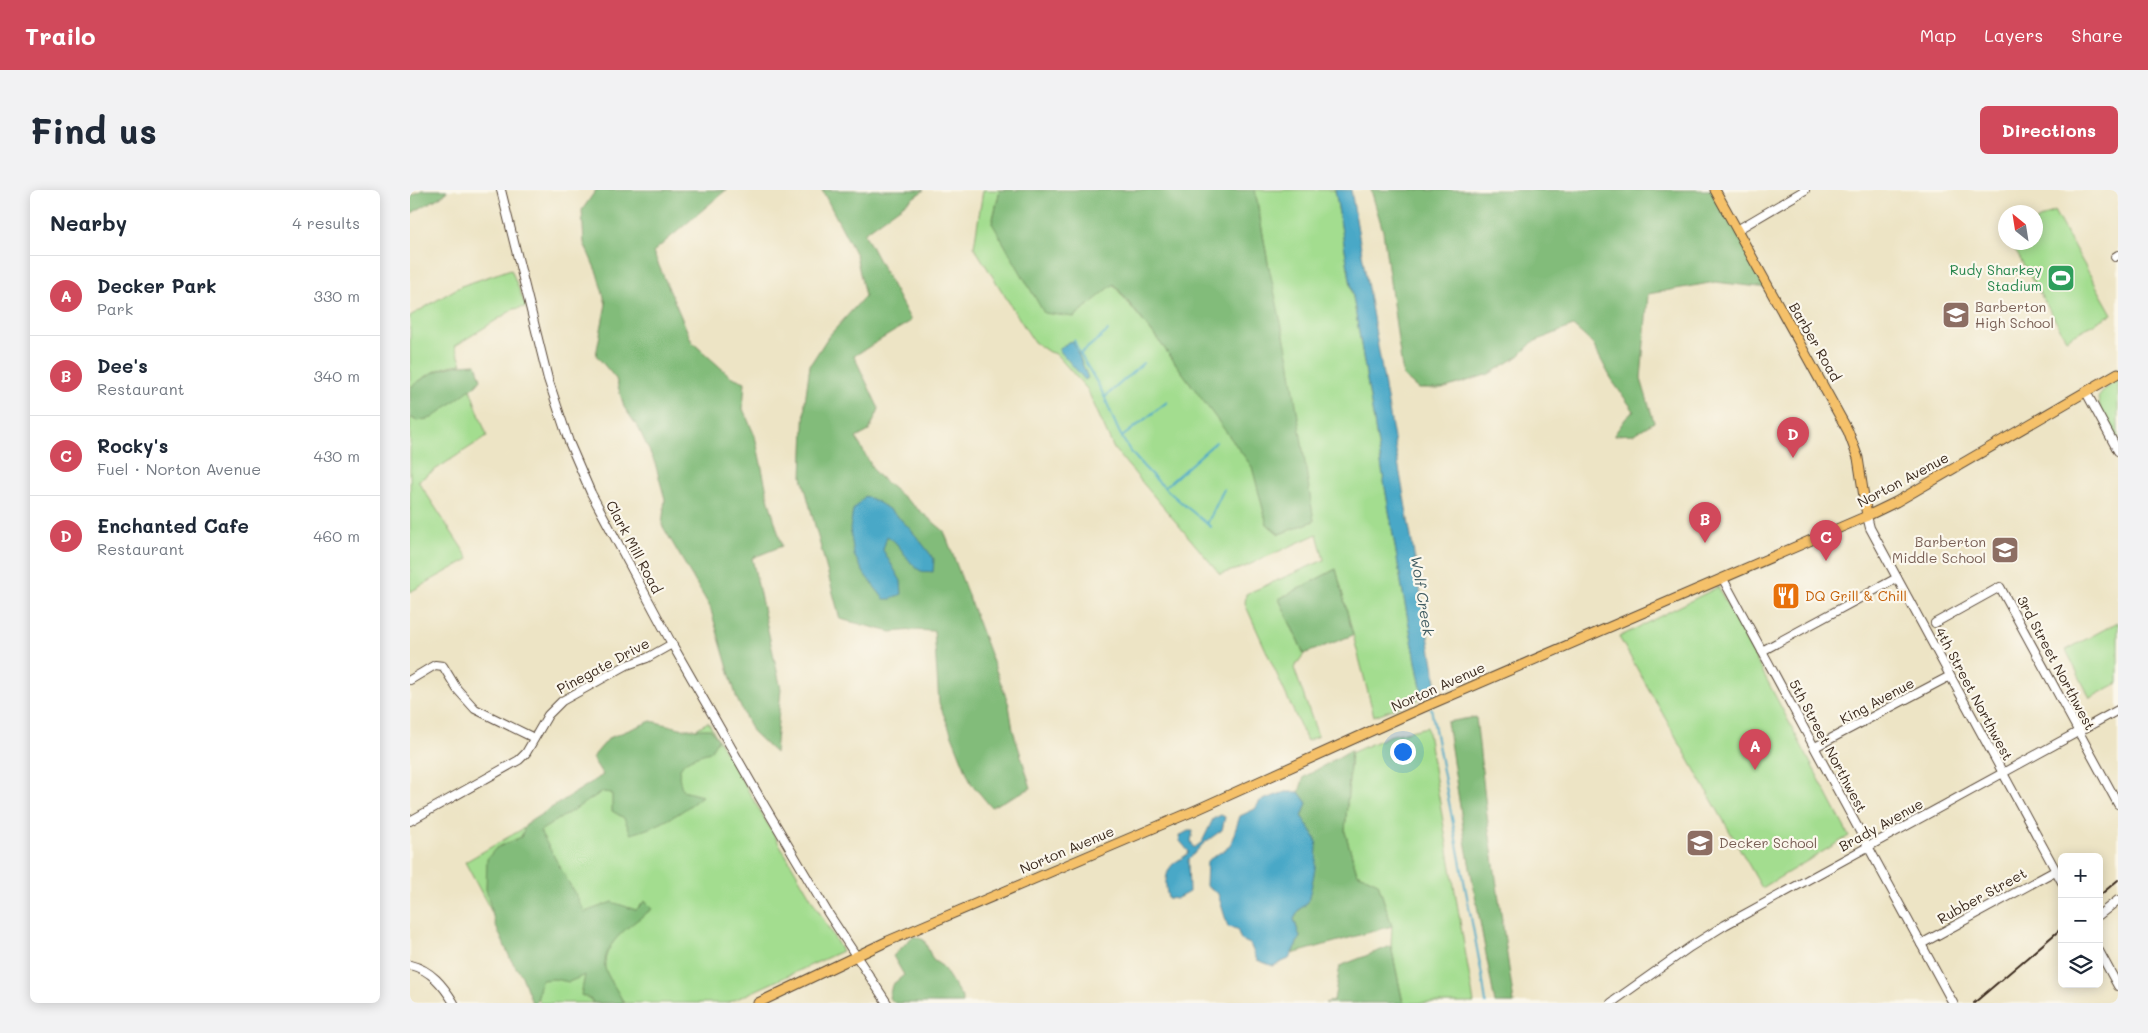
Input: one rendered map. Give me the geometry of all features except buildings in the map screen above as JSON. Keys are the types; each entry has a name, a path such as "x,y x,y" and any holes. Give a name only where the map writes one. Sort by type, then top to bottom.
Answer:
{"main road":[{"name":"Barber Road","path":"1715,190 1828,392 1853,442 1858,458 1867,516"},
{"name":"Norton Avenue","path":"758,1003 855,956 1196,810 1422,708 1867,516 1896,502 2118,373"}],"street":[{"name":"Clark Mill Road","path":"501,190 544,366 569,442 614,537 672,644 813,888 887,1003"},
{"path":"1737,230 1805,190"},
{"path":"2086,392 2118,451"},
{"name":"4th Street Northwest","path":"1867,516 1870,528 2058,876"},
{"path":"1762,651 1897,578"},
{"name":"5th Street Northwest","path":"1724,579 1953,1003"},
{"name":"3rd Street Northwest","path":"1935,623 2000,587 2118,804"},
{"name":"Pinegate Drive","path":"410,821 511,766 526,753 548,715 562,701 627,664 647,658 672,644"},
{"path":"410,680 435,665 443,666 457,690 475,710 534,738"},
{"name":"King Avenue","path":"1815,747 1950,676"},
{"name":"Brady Avenue","path":"1610,1003 1690,947 1725,926 2002,772 2118,710"},
{"name":"Rubber Street","path":"1921,944 2055,871"},
{"path":"2103,912 2118,900"},
{"path":"2103,958 2118,986"},
{"path":"410,965 428,972 439,981 454,1003"}],"green space":[{"path":"422,190 447,190 445,194 410,214 410,197"},
{"path":"596,190 726,190 653,252 692,342 730,376 745,382 743,409 755,436 769,501 782,546 752,558 781,689 775,753 752,731 737,699 710,607 662,525 665,499 655,463 639,429 624,407 616,379 596,355 606,304 597,273 584,243 582,210"},
{"path":"822,190 924,190 864,233 911,321 854,356 879,409 869,431 856,438 876,474 944,531 1009,705 1013,730 1031,788 991,807 971,783 939,703 934,631 891,632 840,619 802,477 805,402 810,365 828,337 865,296 856,255"},
{"path":"983,190 1000,190 992,223 1074,317 1113,284 1162,345 1253,467 1267,524 1279,534 1314,521 1255,190 1335,190 1402,588 1423,698 1374,716 1336,569 1279,599 1304,654 1294,668 1318,736 1307,741 1245,604 1246,594 1324,560 1317,534 1242,568 1220,574 1114,449 1087,389 1056,354 1049,352 1034,342 974,247"},
{"path":"1000,190 1255,190 1268,263 1289,359 1314,521 1279,534 1267,524 1252,467 1162,345 1114,284 1074,317 1044,313 992,223"},
{"path":"1371,190 1715,190 1768,288 1715,282 1648,294 1641,379 1654,422 1634,434 1614,435 1626,418 1634,411 1613,382 1592,343 1573,326 1533,342 1519,356 1489,374 1442,389 1418,389 1403,376 1383,231"},
{"name":"Rudy Sharkey Stadium","path":"2054,211 2112,314 2066,339 2015,250 2043,250 2043,217"},
{"path":"511,269 526,307 514,309 455,346 462,364 448,366 434,372 410,388 410,316 461,286"},
{"path":"476,364 481,379 476,385 432,418 417,421 410,417 410,388 433,373 449,367"},
{"path":"2118,379 2118,443 2102,414 2098,398 2104,390"},
{"path":"470,389 487,436 418,481 469,559 410,592 410,417 417,421"},
{"path":"1336,569 1353,635 1304,654 1279,599"},
{"path":"1718,587 1849,836 1762,888 1619,637"},
{"path":"2118,622 2118,683 2090,698 2066,650"},
{"path":"1476,717 1487,816 1514,1003 1495,1003 1466,846 1447,722"},
{"path":"651,721 684,729 710,729 718,739 710,752 688,760 680,768 680,782 683,791 702,796 686,809 669,819 651,828 631,834 624,818 612,811 612,793 602,792 540,831 585,912 612,902 636,910 645,901 652,909 621,934 614,942 605,959 606,971 624,1003 592,1003 592,1000 581,995 585,975 569,982 554,979 542,980 537,1000 535,1003 532,1003 522,976 511,960 495,924 486,889 487,859 496,848 521,837 526,824 603,775 592,758 609,738"},
{"path":"708,722 842,951 728,1003 540,1003 465,862"},
{"path":"1427,727 1474,1003 1403,1003 1391,946 1392,926 1378,884 1357,873 1345,832 1351,753 1389,736"},
{"path":"1351,750 1345,832 1357,873 1378,883 1392,926 1292,954 1300,937 1294,919 1300,909 1308,902 1315,838 1308,830 1302,817 1307,803 1299,792 1304,777"},
{"path":"913,936 924,940 933,960 942,966 963,999 963,1003 895,1003 889,998 892,985 904,975 893,956"},
{"path":"1391,946 1403,1003 1325,1003 1334,1000 1340,966"}],"water":[{"path":"1335,190 1351,190 1438,693 1423,698 1402,588"},
{"path":"1073,341 1088,378 1085,380 1059,350 1068,342"},
{"path":"865,496 886,507 904,523 934,559 933,572 921,571 912,564 897,544 887,536 883,550 901,581 902,594 891,599 884,599 865,575 854,555 850,529 853,510"},
{"path":"1285,792 1299,792 1307,803 1302,817 1314,836 1317,851 1308,902 1300,909 1294,919 1300,937 1289,959 1273,966 1257,960 1250,944 1241,940 1237,929 1228,927 1218,894 1206,886 1207,861 1230,846 1240,816 1255,809 1260,801"},
{"path":"1221,815 1225,817 1222,830 1204,843 1188,860 1189,892 1176,899 1168,898 1166,885 1168,872 1173,864 1189,852 1180,841 1179,836 1188,831 1193,831 1191,841 1194,848 1202,842 1213,819"}],"waterway":[{"path":"1080,354 1108,331"},
{"path":"1074,340 1105,398 1118,429 1131,451 1144,468 1211,527"},
{"path":"1105,397 1143,363"},
{"path":"1122,437 1167,402"},
{"path":"1165,487 1216,442"},
{"path":"1207,524 1224,489"},
{"name":"Wolf Creek","path":"1431,708 1486,1003"}],"railway":[{"path":"2103,893 2118,880"},
{"path":"1974,1003 2058,931"}],"place":[{"name":"Rudy Sharkey Stadium","path":"2061,278"},
{"name":"Barberton High School","path":"1956,315"},
{"name":"Enchanted Cafe","path":"1793,458"},
{"name":"Dee's","path":"1705,543"},
{"name":"Barberton Middle School","path":"2005,550"},
{"name":"Rocky's","path":"1826,561"},
{"name":"DQ Grill & Chill","path":"1786,596"},
{"name":"Decker Park","path":"1755,770"},
{"name":"Decker School","path":"1700,843"}]}
